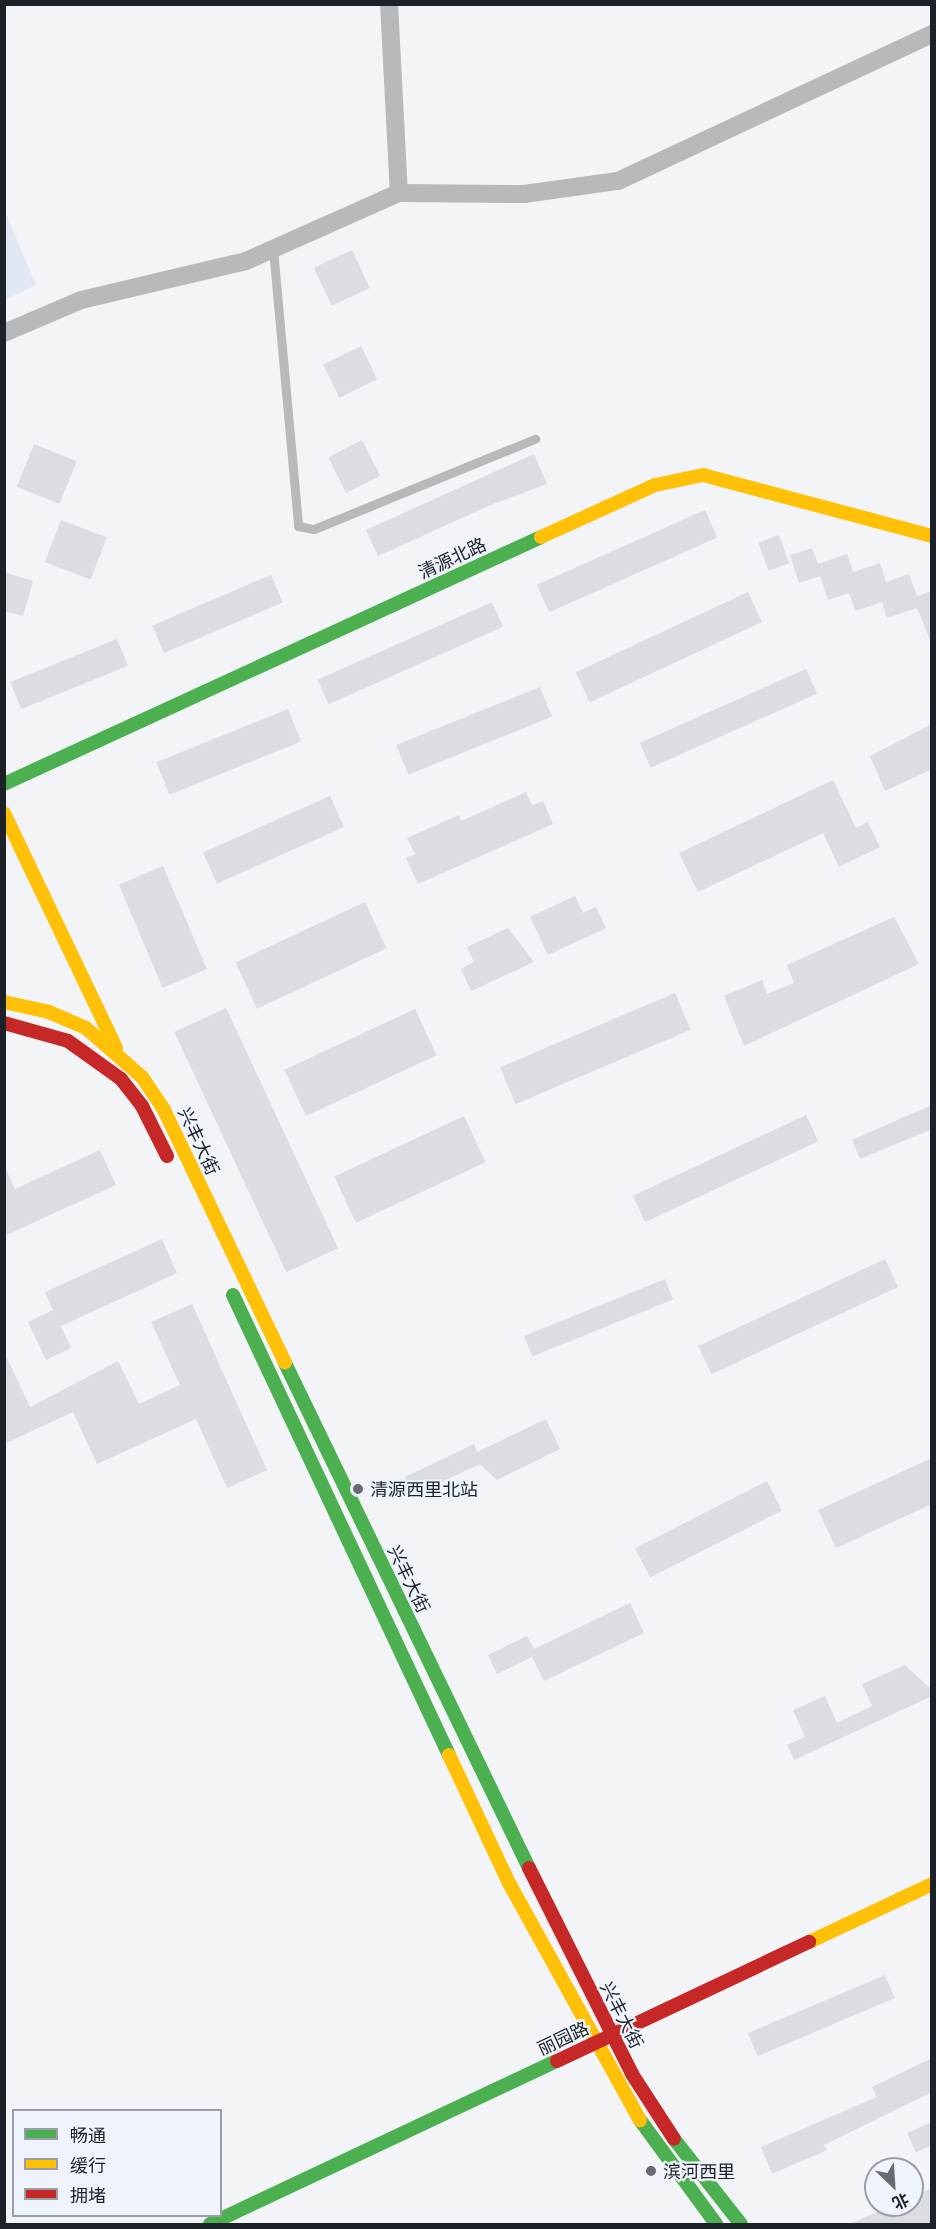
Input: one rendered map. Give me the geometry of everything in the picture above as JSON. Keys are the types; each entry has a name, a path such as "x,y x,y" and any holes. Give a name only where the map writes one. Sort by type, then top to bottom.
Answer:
{"main road":[{"name":"清源北路","path":"4,784 655,484 703,475 932,536"},
{"path":"4,813 118,1053"},
{"name":"兴丰大街","path":"4,1002 49,1012 86,1028 118,1053 142,1077 164,1110 632,2074 678,2145 741,2224"},
{"name":"兴丰大街","path":"4,1023 68,1041 121,1078 142,1106 172,1165"},
{"name":"兴丰大街","path":"225,1278 509,1883 594,2043 646,2132 716,2224"},
{"name":"丽园路","path":"210,2224 932,1884"}],"street":[{"path":"389,4 399,193"},
{"path":"4,333 81,300 246,261 399,193 524,194 618,181 932,34"}],"lane":[{"path":"273,249 298,526 314,529 535,439"}],"shaded area":[{"path":"5,211 36,285 4,300"}],"building":[{"path":"352,250 370,288 332,306 314,268"},
{"path":"361,346 377,379 339,398 323,364"},
{"path":"362,440 380,476 346,493 328,457"},
{"path":"34,444 77,461 59,504 17,487"},
{"path":"534,454 547,484 493,504 378,556 366,530"},
{"path":"705,510 717,537 549,612 537,585"},
{"path":"61,520 107,538 91,580 45,562"},
{"path":"779,535 789,563 769,571 758,543"},
{"path":"812,548 818,564 847,554 853,572 880,563 886,582 909,574 917,596 932,591 932,645 917,608 887,618 882,602 855,611 849,593 828,600 820,576 799,583 790,555"},
{"path":"4,572 33,581 23,616 4,611"},
{"path":"271,575 283,603 164,653 152,625"},
{"path":"748,592 762,622 590,702 576,672"},
{"path":"492,602 503,627 328,704 318,680"},
{"path":"117,639 128,666 21,709 10,682"},
{"path":"806,669 817,694 651,768 640,743"},
{"path":"540,687 552,717 408,775 396,745"},
{"path":"288,709 301,741 169,795 156,762"},
{"path":"932,724 932,769 885,791 870,756"},
{"path":"833,780 856,828 868,822 880,847 839,867 823,833 698,892 679,853"},
{"path":"526,792 532,805 543,801 553,824 418,884 406,858 415,854 407,838 459,815 461,821"},
{"path":"330,796 344,827 217,884 203,853"},
{"path":"163,866 207,969 163,988 119,885"},
{"path":"575,896 583,913 596,907 606,928 548,955 530,917"},
{"path":"365,902 387,948 257,1009 235,962"},
{"path":"894,917 919,964 744,1046 724,996 762,980 767,994 794,983 787,965"},
{"path":"508,928 534,962 471,991 461,969 474,962 467,947"},
{"path":"675,993 691,1030 516,1104 500,1067"},
{"path":"226,1008 338,1248 286,1272 174,1032"},
{"path":"415,1009 437,1055 306,1116 284,1070"},
{"path":"932,1105 932,1129 860,1159 852,1140"},
{"path":"806,1115 818,1141 645,1222 633,1196"},
{"path":"464,1116 486,1162 356,1223 334,1176"},
{"path":"100,1150 116,1185 4,1236 4,1165 15,1189"},
{"path":"162,1239 177,1273 61,1326 71,1348 46,1360 28,1322 53,1310 45,1292"},
{"path":"885,1259 898,1287 711,1374 698,1346"},
{"path":"665,1279 673,1299 532,1356 524,1336"},
{"path":"192,1304 267,1470 227,1488 196,1419 97,1464 73,1412 4,1444 4,1352 30,1407 118,1361 139,1404 180,1385 151,1322"},
{"path":"546,1419 560,1449 497,1480 480,1464 414,1495 405,1477 474,1444 477,1452"},
{"path":"932,1458 932,1504 836,1548 818,1510"},
{"path":"767,1481 782,1510 650,1578 635,1548"},
{"path":"630,1603 644,1633 544,1681 532,1657 497,1674 488,1655 527,1636 534,1649"},
{"path":"905,1665 932,1690 932,1696 794,1760 787,1745 805,1737 793,1710 825,1696 837,1723 872,1706 862,1684"},
{"path":"885,1975 895,1998 758,2056 748,2033"},
{"path":"932,2058 932,2092 824,2145 827,2150 772,2174 761,2147 877,2097 872,2087"},
{"path":"932,2122 932,2145 916,2152 907,2133"},
{"path":"932,2188 932,2222 926,2224 850,2224 866,2217 924,2217 924,2192"}],"traffic: fast":[{"path":"4,784 541,537"},
{"path":"233,1295 449,1755"},
{"path":"285,1363 529,1868"},
{"path":"210,2224 557,2061"},
{"path":"640,2120 716,2224"},
{"path":"674,2139 741,2224"}],"traffic: slow":[{"path":"541,537 655,485 703,475 932,536"},
{"path":"4,813 116,1048"},
{"path":"4,1002 49,1012 86,1028 142,1077 164,1110 285,1363"},
{"path":"449,1755 509,1883 640,2120"},
{"path":"809,1942 932,1884"}],"traffic: jam":[{"path":"4,1023 68,1041 121,1079 142,1106 167,1156"},
{"path":"529,1868 632,2074 674,2139"},
{"path":"557,2061 809,1942"}],"place":[{"name":"清源西里北站","path":"358,1489"},
{"name":"滨河西里","path":"651,2171"}]}
